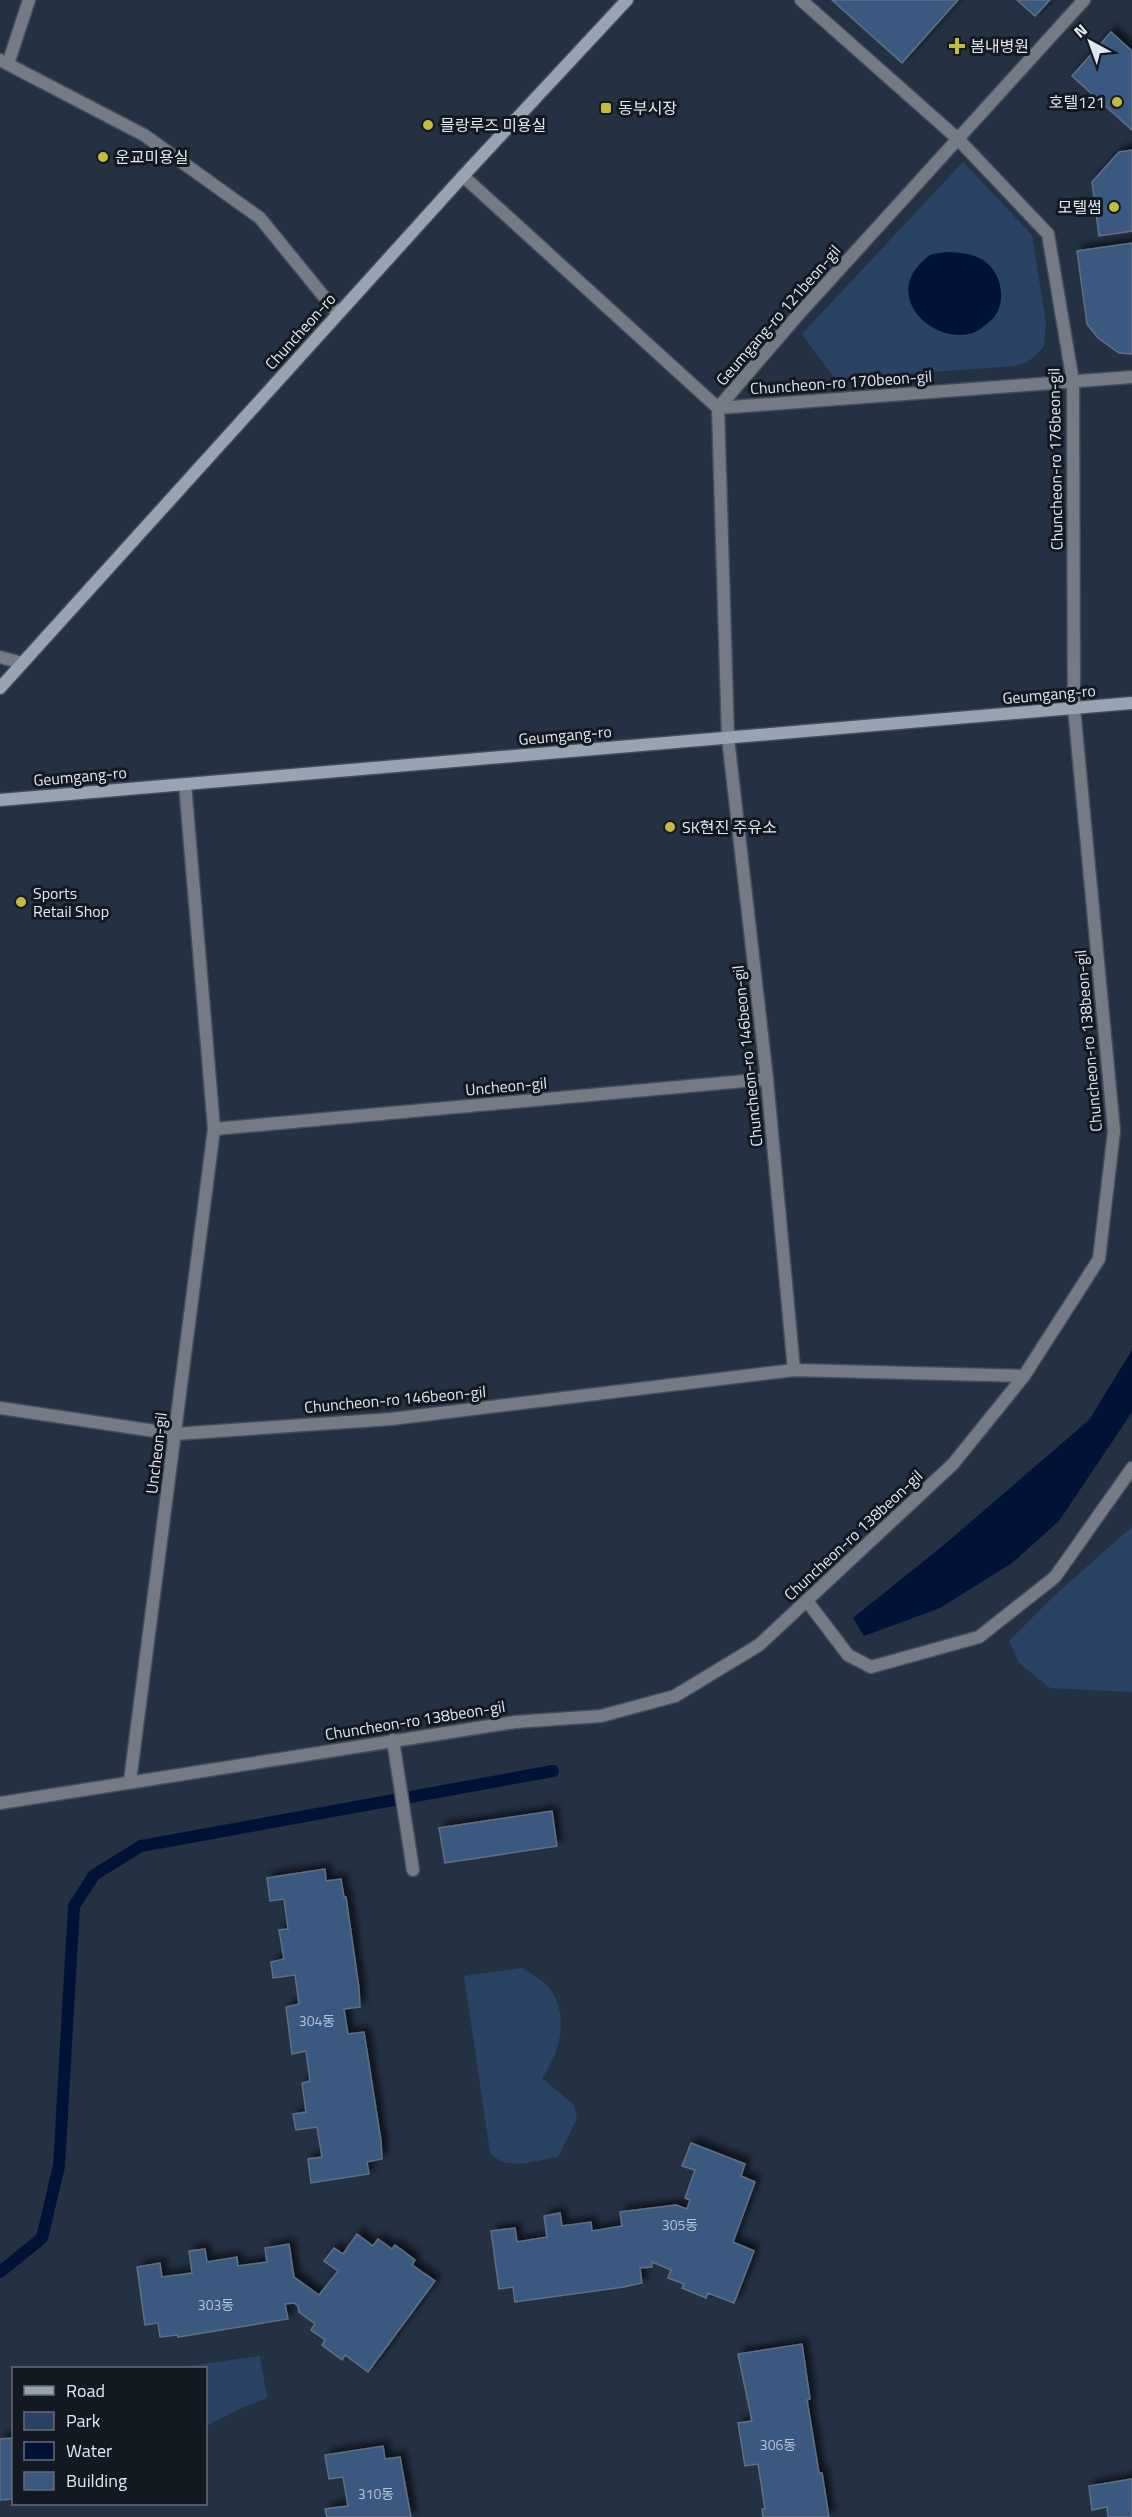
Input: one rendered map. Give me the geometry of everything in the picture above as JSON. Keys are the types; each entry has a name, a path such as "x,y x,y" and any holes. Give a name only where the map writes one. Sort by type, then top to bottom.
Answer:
{"street":[{"path":"29,0 4,62 144,135 260,218 338,314"},
{"name":"Chuncheon-ro","path":"0,688 462,176 627,0"},
{"name":"Chuncheon-ro 176beon-gil","path":"801,0 958,140 1048,234 1073,382 1074,708"},
{"name":"Geumgang-ro 121beon-gil","path":"728,738 718,408 798,315 1084,0"},
{"path":"462,176 718,408"},
{"name":"Chuncheon-ro 170beon-gil","path":"718,408 1132,377"},
{"path":"0,657 22,663"},
{"name":"Geumgang-ro","path":"0,800 1132,703"},
{"name":"Chuncheon-ro 138beon-gil","path":"0,1803 515,1722 600,1716 675,1696 759,1645 953,1464 1024,1376 1099,1258 1114,1131 1074,708"},
{"name":"Chuncheon-ro 146beon-gil","path":"728,738 766,1079 794,1370"},
{"name":"Uncheon-gil","path":"130,1781 214,1130 185,784"},
{"name":"Uncheon-gil","path":"214,1130 766,1079"},
{"name":"Chuncheon-ro 146beon-gil","path":"0,1408 175,1434 391,1419 794,1370 1024,1376"},
{"path":"807,1600 848,1655 871,1667 979,1637 1055,1577 1132,1468"},
{"path":"393,1740 413,1870"}],"green space":[{"path":"963,162 1032,235 1046,323 1044,347 1028,362 1014,366 835,379 802,334"},
{"path":"1132,1527 1132,1692 1050,1688 1019,1663 1009,1641 1055,1595"},
{"path":"522,1968 546,1985 557,2002 560,2013 560,2036 553,2058 542,2078 574,2105 577,2118 558,2157 512,2164 496,2158 490,2152 464,1976"},
{"path":"260,2356 267,2398 243,2407 207,2425 207,2367 181,2367"}],"water":[{"path":"948,252 962,253 983,260 990,266 999,281 1001,300 999,309 988,323 973,333 958,335 930,326 911,304 908,291 911,278 920,264 930,255"},
{"path":"1132,1350 1132,1412 1059,1521 1012,1563 940,1608 864,1636 853,1618 945,1544 1089,1420"}],"building":[{"path":"832,0 958,0 902,63"},
{"path":"1017,0 1050,0 1035,16"},
{"name":"호텔121","path":"1111,32 1132,51 1132,130 1072,76"},
{"name":"모텔썸","path":"1132,150 1132,231 1099,236 1092,182 1119,152"},
{"path":"1132,243 1132,354 1119,353 1098,338 1087,324 1077,251"},
{"path":"552,1811 557,1846 445,1863 439,1828"},
{"path":"325,1869 326,1881 341,1879 344,1897 346,1897 360,2007 344,2009 348,2034 364,2032 382,2159 367,2162 369,2174 311,2183 308,2159 322,2157 317,2127 296,2130 293,2114 306,2112 302,2083 310,2081 306,2051 292,2054 286,2007 299,2004 295,1975 273,1978 271,1962 284,1959 279,1930 288,1929 284,1899 270,1901 267,1878"},
{"path":"691,2143 745,2164 741,2176 755,2182 733,2242 754,2251 734,2303 708,2293 706,2298 682,2288 684,2284 668,2278 671,2270 652,2262 652,2267 640,2268 642,2283 624,2287 515,2302 513,2287 499,2289 491,2231 515,2228 517,2242 547,2237 544,2216 560,2213 562,2226 591,2222 592,2231 622,2226 620,2212 676,2205 687,2209 690,2200 685,2198 695,2170 682,2166"},
{"path":"357,2234 373,2246 378,2239 392,2249 395,2245 415,2260 412,2265 435,2281 368,2372 345,2355 342,2360 322,2345 325,2340 311,2330 315,2324 299,2312 298,2306 294,2303 285,2304 288,2319 178,2337 178,2335 160,2337 158,2323 145,2325 137,2267 160,2263 162,2277 192,2273 189,2251 205,2249 207,2262 237,2257 238,2266 267,2262 265,2248 289,2244 294,2277 319,2295 338,2271 324,2261 334,2248 343,2254"},
{"path":"802,2344 810,2399 807,2400 829,2517 763,2517 762,2509 765,2509 758,2464 745,2466 738,2423 752,2421 738,2354"},
{"path":"12,2438 12,2499 0,2500 0,2439"},
{"path":"383,2446 385,2459 400,2457 411,2517 327,2517 325,2509 348,2506 343,2477 329,2479 325,2455"},
{"path":"1132,2479 1132,2517 1108,2517 1107,2507 1092,2510 1089,2486"}],"waterway":[{"path":"0,2272 42,2238 59,2166 74,1906 94,1875 141,1846 553,1771"}],"place":[{"name":"봄내병원","path":"957,46"},
{"name":"호텔121","path":"1117,102"},
{"name":"동부시장","path":"606,108"},
{"name":"믈랑루즈 미용실","path":"428,125"},
{"name":"운교미용실","path":"103,157"},
{"name":"모텔썸","path":"1114,207"},
{"name":"SK현진 주유소","path":"670,827"},
{"name":"Sports Retail Shop","path":"21,902"}]}
